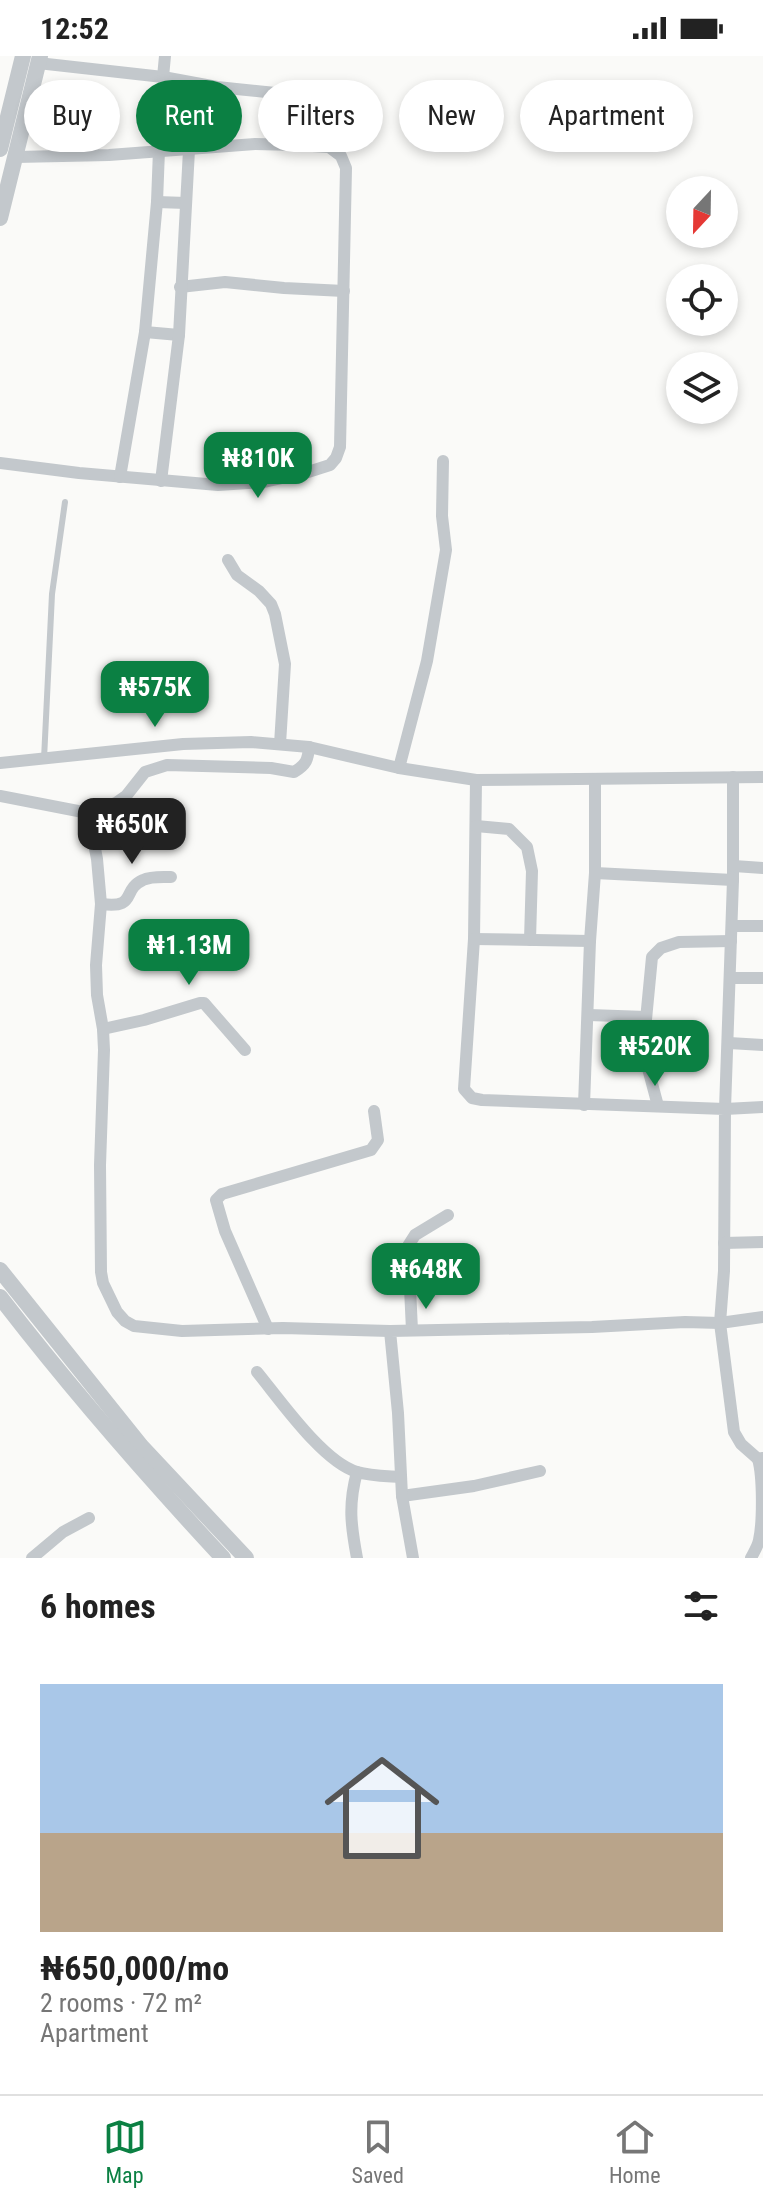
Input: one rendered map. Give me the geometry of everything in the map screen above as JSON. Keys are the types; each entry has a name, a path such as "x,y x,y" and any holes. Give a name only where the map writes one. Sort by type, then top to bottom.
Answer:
{"street":[{"path":"163,77 165,56"},
{"path":"34,58 258,91"},
{"path":"0,149 34,58"},
{"path":"0,218 16,157 34,58"},
{"path":"16,157 139,152"},
{"path":"120,477 145,332 159,152"},
{"path":"161,481 179,335 189,152"},
{"path":"0,463 218,485 264,482 330,465 340,447 340,351 344,291 346,168 336,152"},
{"path":"157,202 186,203"},
{"path":"180,287 225,282 344,291"},
{"path":"145,332 179,335"},
{"path":"399,768 427,661 446,550 442,516 443,461"},
{"path":"228,560 237,575 271,604 275,614 285,664 280,744"},
{"path":"0,763 183,744 280,744 476,780 763,777"},
{"path":"0,796 83,812 116,803 126,796 145,772 153,768 198,765 294,772 308,760 309,747"},
{"path":"733,777 734,866 720,1323 734,1432 741,1444 760,1459 761,1543 751,1558"},
{"path":"584,1105 595,873 595,779"},
{"path":"476,780 474,939 464,1089 472,1098 482,1100 725,1109 763,1107"},
{"path":"83,812 92,833 101,904 96,965 103,1029 101,1272 117,1312 125,1321 134,1326 182,1331 390,1331 720,1323 763,1317"},
{"path":"476,826 509,829 527,847 532,871 530,940"},
{"path":"734,866 763,868"},
{"path":"595,873 733,880"},
{"path":"101,904 118,906 144,879 171,877"},
{"path":"732,926 763,926"},
{"path":"474,939 590,941"},
{"path":"658,1106 646,1061 646,1017 652,957 661,948 679,942 731,941"},
{"path":"730,978 763,978"},
{"path":"103,1029 204,1003 245,1050"},
{"path":"589,1015 646,1017"},
{"path":"729,1043 763,1045"},
{"path":"268,1329 225,1231 216,1200 222,1194 371,1150 378,1140 374,1111"},
{"path":"412,1330 408,1246 415,1235 448,1215"},
{"path":"724,1243 763,1242"},
{"path":"0,1270 141,1446 246,1558"},
{"path":"0,1297 136,1464 223,1558"},
{"path":"390,1331 402,1496 413,1558"},
{"path":"257,1372 306,1432 336,1461 357,1472 401,1477"},
{"path":"402,1496 474,1486 540,1471"},
{"path":"357,1472 351,1493 350,1521 357,1558"},
{"path":"32,1558 63,1532 89,1518"}],"lane":[{"path":"44,759 52,594 65,502"}]}
